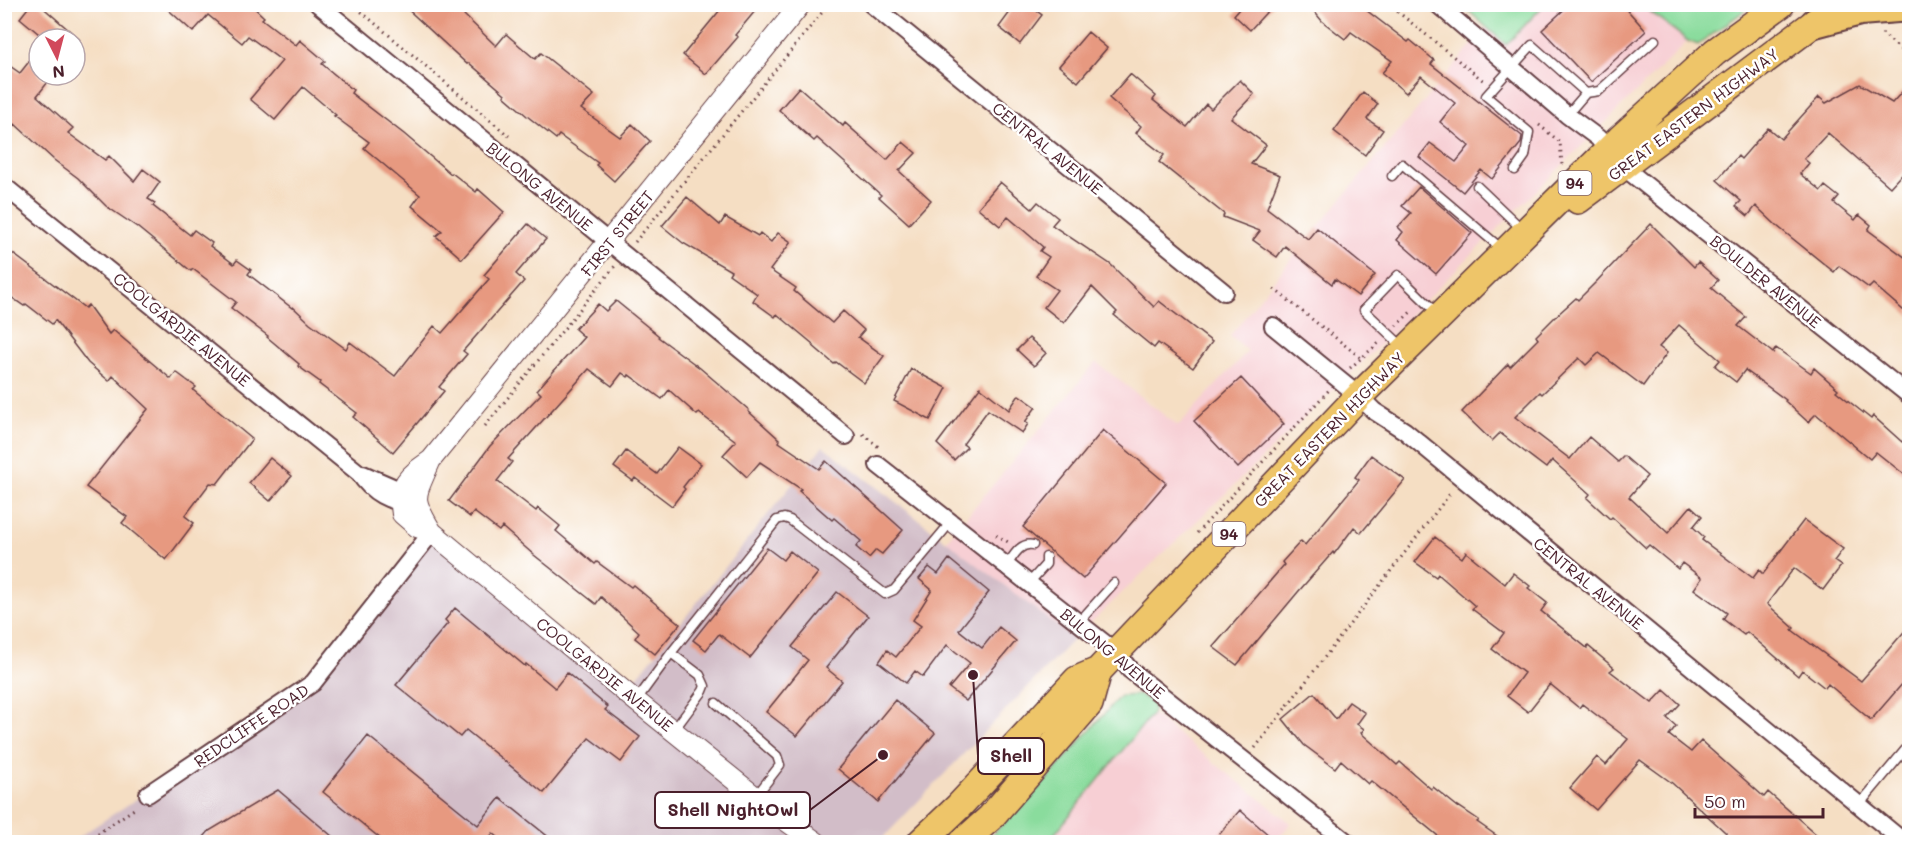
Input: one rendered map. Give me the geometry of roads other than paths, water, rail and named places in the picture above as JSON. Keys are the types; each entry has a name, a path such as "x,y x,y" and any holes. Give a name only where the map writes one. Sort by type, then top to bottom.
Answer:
{"highway":[{"name":"GREAT EASTERN HIGHWAY","path":"921,843 958,807 1077,680 1107,662 1359,396 1397,342 1432,308 1501,259 1615,158 1714,52 1781,4"},
{"name":"GREAT EASTERN HIGHWAY","path":"1615,158 1840,4"},
{"path":"1815,23 1860,11 1910,7"},
{"name":"GREAT EASTERN HIGHWAY","path":"963,843 990,818 1089,704 1107,662"}],"street":[{"name":"BULONG AVENUE","path":"318,4 614,236 850,432"},
{"name":"FIRST STREET","path":"407,497 409,476 431,460 801,4"},
{"name":"CENTRAL AVENUE","path":"871,4 1224,292"},
{"name":"BOULDER AVENUE","path":"1437,4 1567,115 1598,138 1615,158 1910,396"},
{"name":"COOLGARDIE AVENUE","path":"4,186 359,473 366,484 380,494 407,497 402,514 408,521 432,532 636,701 816,843"},
{"name":"CENTRAL AVENUE","path":"1273,326 1339,379 1381,417 1405,431 1904,843"},
{"name":"BULONG AVENUE","path":"880,458 951,522 1078,624 1107,662 1130,670 1347,843"},
{"name":"REDCLIFFE ROAD","path":"148,794 313,683 432,532"},
{"name":"COOLGARDIE AVENUE","path":"778,815 794,843"}],"lane":[{"path":"1567,115 1586,93 1599,91 1655,40"},
{"path":"1515,170 1525,156 1529,132 1486,96 1532,45 1586,93"},
{"path":"1392,176 1402,164 1501,259"},
{"path":"1478,186 1528,235"},
{"path":"1397,342 1364,310 1398,275 1432,308"},
{"path":"636,701 671,653 777,520 784,518 790,520 885,594 894,590 951,522"},
{"path":"1007,565 1022,546 1033,545"},
{"path":"1029,583 1046,564 1046,556"},
{"path":"1078,624 1114,583"},
{"path":"671,653 700,675 705,686 674,731"},
{"path":"716,703 780,761 780,765 755,796"},
{"path":"1859,805 1910,744"}],"place":[{"name":"Shell","path":"973,675"},
{"name":"Shell NightOwl","path":"883,755"}]}
